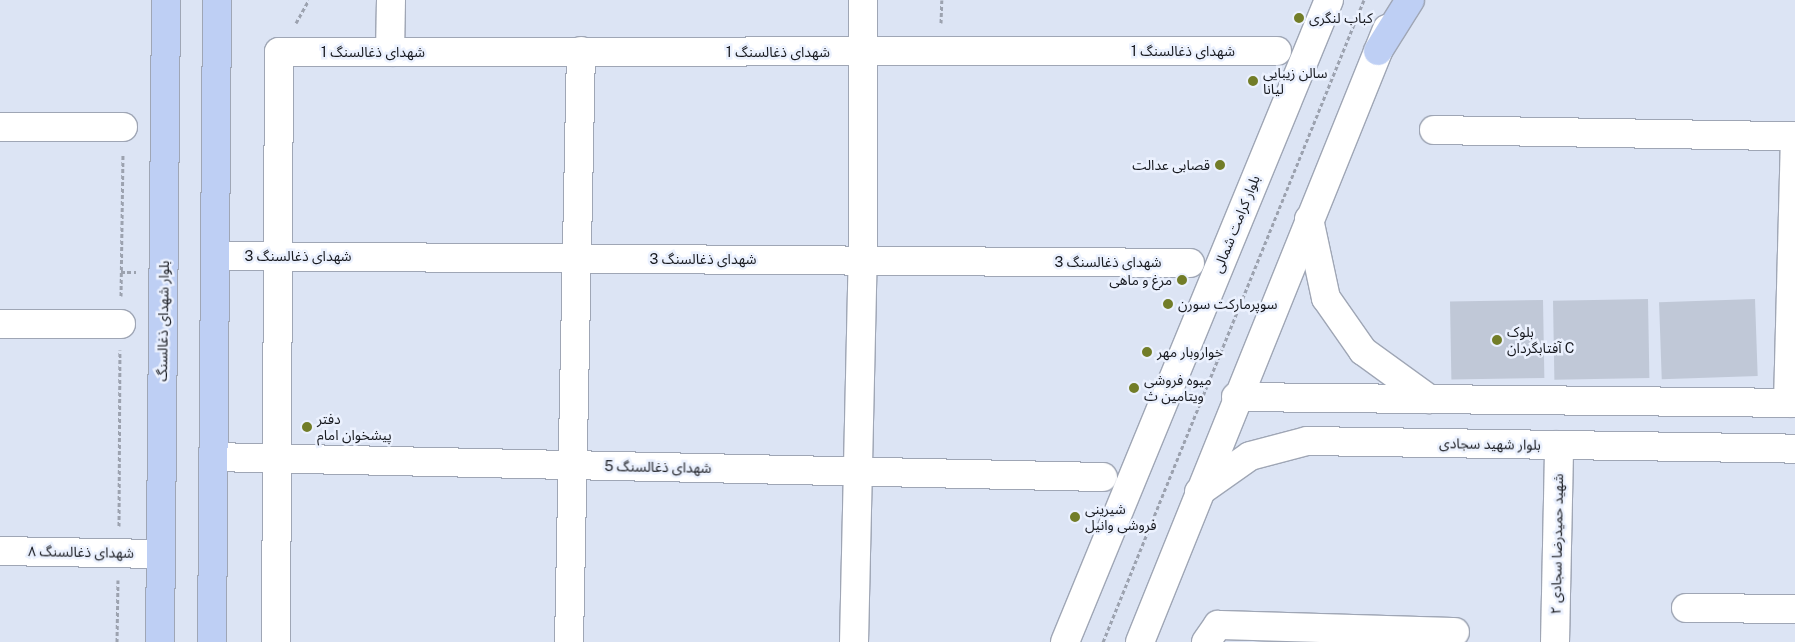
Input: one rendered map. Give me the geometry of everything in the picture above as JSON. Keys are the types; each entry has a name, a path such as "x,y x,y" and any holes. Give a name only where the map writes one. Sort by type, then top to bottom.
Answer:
{"main road":[{"name":"بلوار شهدای ذغالسنگ","path":"160,642 166,0"},
{"path":"212,642 217,0"},
{"path":"216,51 235,0"},
{"path":"1378,51 1410,0"}],"street":[{"path":"390,52 391,0"},
{"path":"854,642 863,260 861,52 863,0"},
{"name":"بلوار کرامت شمالی","path":"1065,642 1329,0"},
{"path":"1140,642 1236,397 1400,0"},
{"path":"569,642 581,51"},
{"name":"شهدای ذغالسنگ 1","path":"278,256 279,52 1277,51"},
{"path":"0,127 123,127"},
{"path":"1236,397 1791,403 1794,136 1434,130"},
{"path":"1309,219 1326,298 1363,351 1429,399"},
{"name":"شهدای ذغالسنگ 3","path":"215,256 1190,263"},
{"path":"276,642 278,256"},
{"path":"0,324 121,324"},
{"path":"1304,398 1307,441"},
{"name":"بلوار شهید سجادی","path":"1199,492 1250,456 1307,441 1795,449"},
{"name":"شهید حمیدرضا سجادی ۲","path":"1554,642 1558,446"},
{"name":"شهدای ذغالسنگ 5","path":"213,457 1103,477"},
{"name":"شهدای ذغالسنگ ۸","path":"0,551 161,554"},
{"path":"1686,608 1795,609"},
{"path":"1206,642 1218,625 1456,632"}],"path":[{"path":"1103,642 1364,0"},
{"path":"117,642 123,127"}],"building":[{"path":"1648,299 1649,378 1554,380 1553,301"},
{"path":"1755,299 1758,376 1662,379 1659,302"},
{"name":"بلوک آفتابگردان C","path":"1543,300 1544,378 1451,380 1450,302"}],"place":[{"name":"کباب لنگری","path":"1299,18"},
{"name":"سالن زیبایی لیانا","path":"1253,81"},
{"name":"قصابی عدالت","path":"1220,165"},
{"name":"مرغ و ماهی","path":"1182,280"},
{"name":"سوپرمارکت سورن","path":"1168,304"},
{"name":"بلوک آفتابگردان C","path":"1497,340"},
{"name":"خواروبار مهر","path":"1147,352"},
{"name":"میوه فروشی ویتامین ث","path":"1134,388"},
{"name":"دفتر پیشخوان امام","path":"307,427"},
{"name":"شیرینی فروشی وانیل","path":"1075,517"}]}
